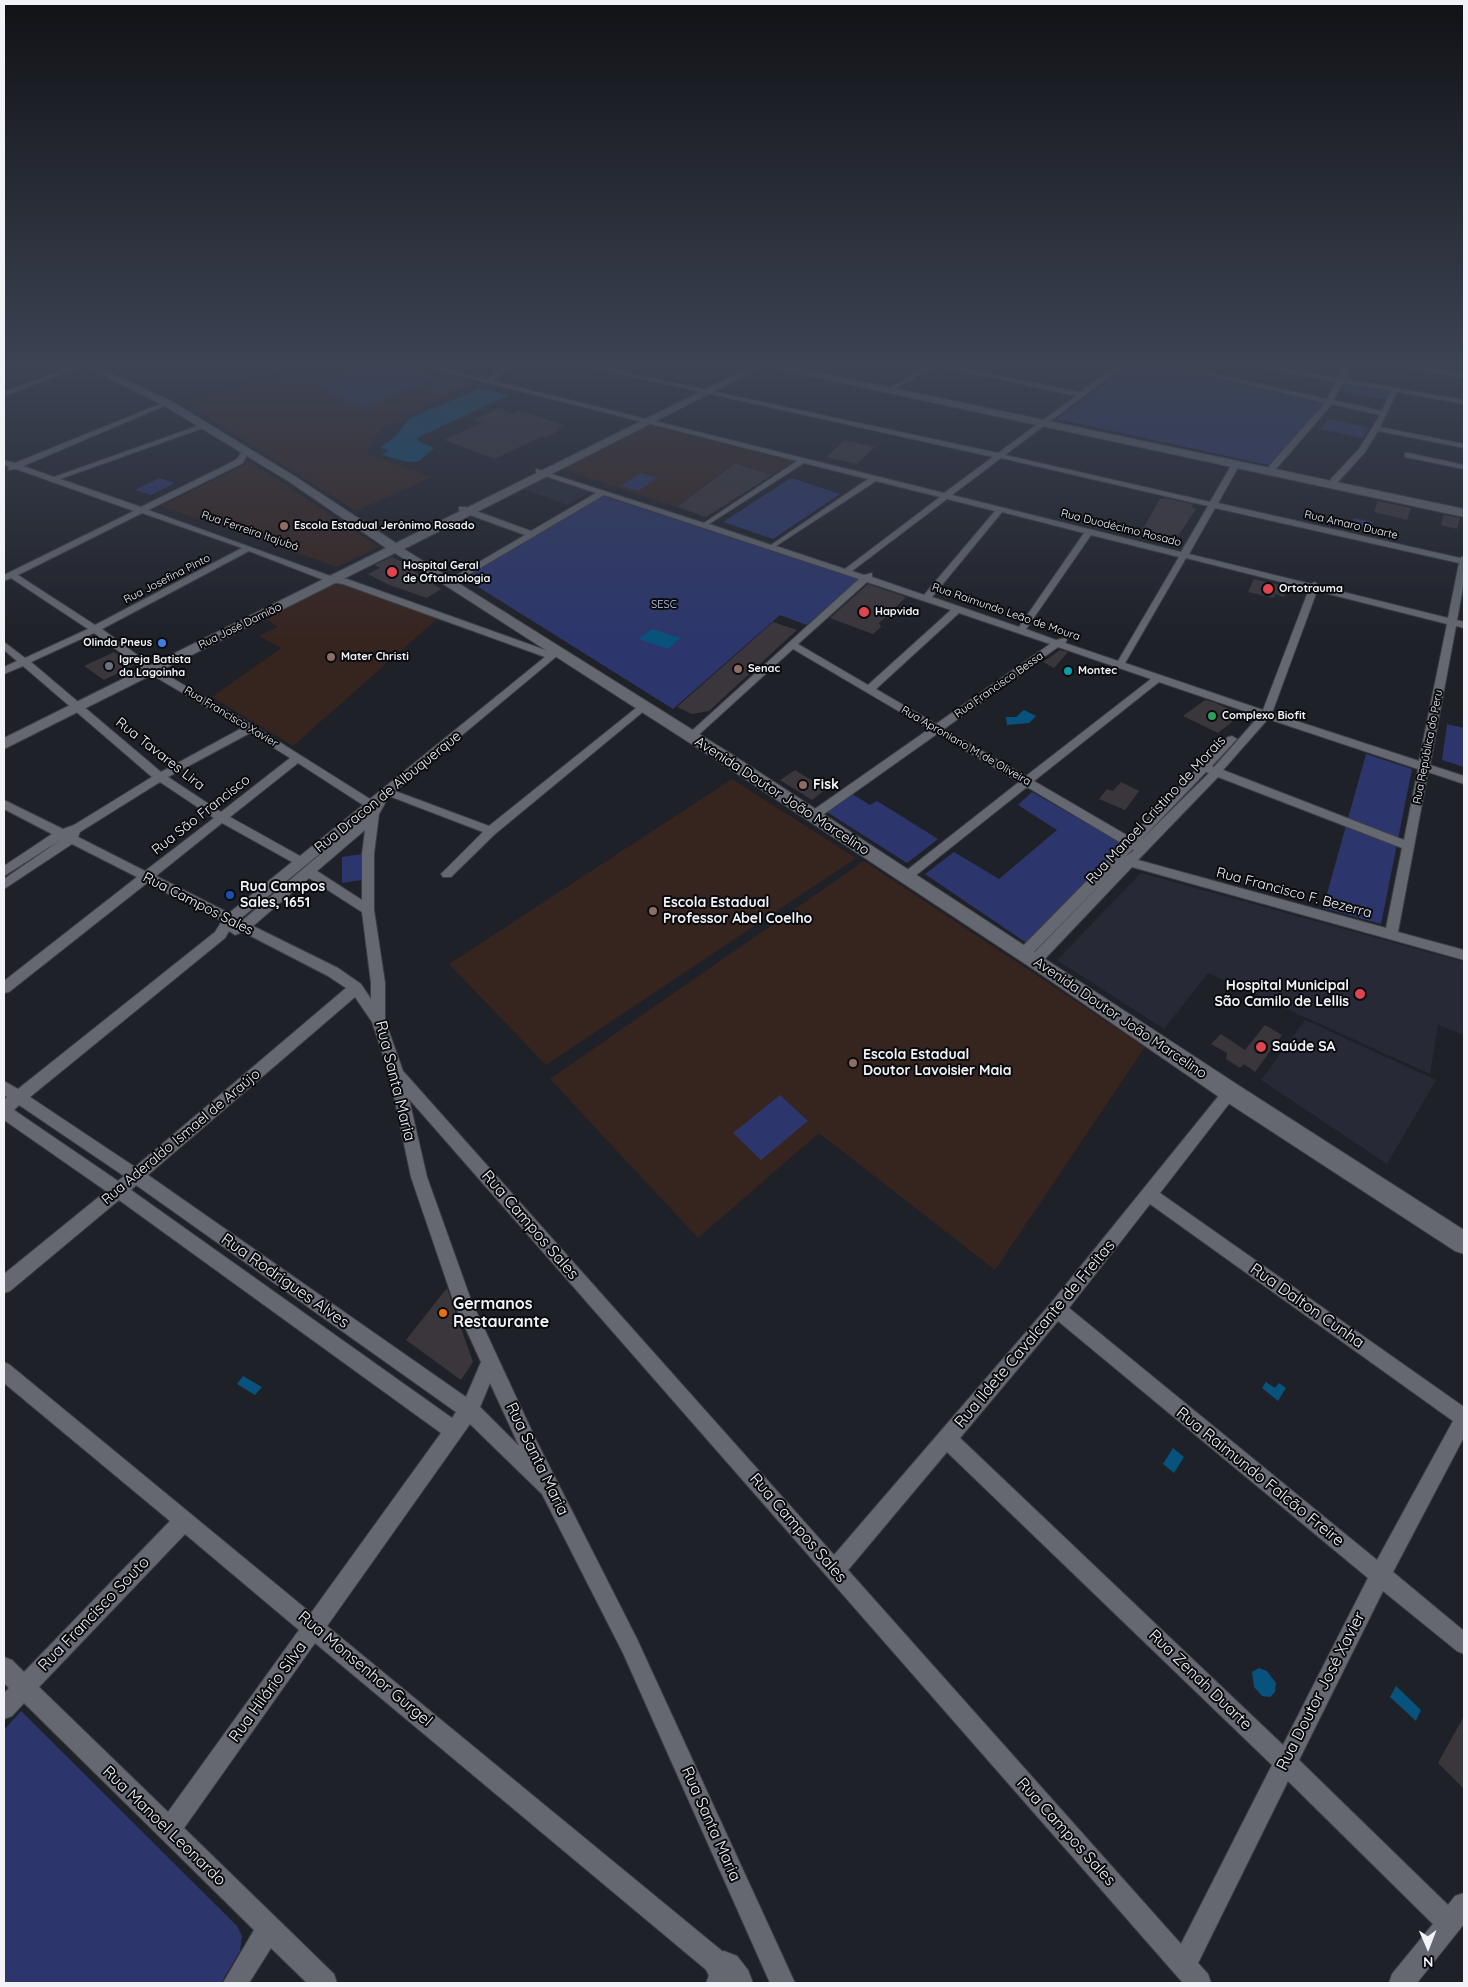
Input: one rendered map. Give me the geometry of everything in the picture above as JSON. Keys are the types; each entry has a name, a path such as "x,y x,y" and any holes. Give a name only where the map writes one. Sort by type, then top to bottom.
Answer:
{"street":[{"name":"Rua Ferreira Itajubá","path":"5,459 18,465 335,577"},
{"path":"4,470 33,459"},
{"path":"58,477 109,459"},
{"path":"7,576 242,459"},
{"name":"Avenida Doutor João Marcelino","path":"257,459 292,479 556,653 644,706 1029,957 1230,1092 1464,1243"},
{"name":"Rua José Damião","path":"4,744 148,668 335,577 569,459"},
{"name":"Rua Duodécimo Rosado","path":"793,459 1185,554"},
{"name":"Rua Duodécimo Rosado","path":"801,459 1452,620 1464,625"},
{"path":"849,569 996,459"},
{"name":"Rua Amaro Duarte","path":"1012,459 1464,561"},
{"path":"1213,459 1464,511"},
{"path":"1227,459 1464,511"},
{"path":"1272,468 1280,459"},
{"path":"1334,481 1355,459"},
{"path":"1425,459 1464,467"},
{"path":"708,522 802,461"},
{"name":"Rua Ferreira Itajubá","path":"4,462 58,477 250,548 556,653"},
{"path":"1123,661 1236,464"},
{"name":"Rua Raimundo Leão de Moura","path":"545,471 603,492 1024,627 1158,678 1425,764 1464,774"},
{"name":"Rua Raimundo Leão de Moura","path":"545,471 708,522 868,577"},
{"path":"775,544 873,479"},
{"path":"450,582 603,492"},
{"path":"469,509 534,532"},
{"path":"928,597 1000,510"},
{"path":"1024,627 1089,532"},
{"name":"Rua Josefina Pinto","path":"4,671 95,629 250,548"},
{"name":"Rua República do Peru","path":"1391,935 1464,561"},
{"name":"Rua Francisco Xavier","path":"7,576 95,629 148,668 250,728 374,809"},
{"path":"690,737 793,642 868,577"},
{"name":"Rua Manoel Cristino de Morais","path":"1029,957 1210,770 1263,711 1310,585"},
{"name":"Rua Raimundo Leão de Moura","path":"928,597 958,609 1123,661 1263,711"},
{"path":"872,687 958,609"},
{"name":"Rua Duodécimo Rosado","path":"1452,620 1464,621"},
{"name":"Rua Francisco Bessa","path":"809,814 1057,641"},
{"name":"Rua Aproniano M. de Oliveira","path":"793,642 1138,844"},
{"path":"4,645 20,663"},
{"name":"Rua Dracon de Albuquerque","path":"386,794 556,653"},
{"path":"4,654 20,663"},
{"name":"Rua Tavares Lira","path":"20,663 160,777 222,818 305,866"},
{"path":"906,877 1158,678"},
{"name":"Rua José Damião","path":"4,737 74,706"},
{"path":"446,874 491,831 644,706"},
{"path":"4,872 70,834 160,777 250,728"},
{"name":"Rua São Francisco","path":"4,988 298,758"},
{"name":"Rua Raimundo Leão de Moura","path":"1425,764 1464,780"},
{"path":"1210,770 1408,846"},
{"path":"386,794 491,831"},
{"name":"Rua Santa Maria","path":"386,794 374,809 368,854 368,910 378,975 378,1020 396,1073 419,1177 463,1303 552,1492 630,1646 783,1983"},
{"name":"Rua Campos Sales","path":"4,804 70,834 146,877 333,972 356,988 378,1020"},
{"name":"Rua Dracon de Albuquerque","path":"4,1111 220,935 230,920 363,825 374,809"},
{"path":"4,885 70,834"},
{"name":"Rua Francisco F. Bezerra","path":"1122,860 1464,955"},
{"path":"305,866 368,910"},
{"name":"Rua Dracon de Albuquerque","path":"220,935 243,926 305,866"},
{"name":"Rua Aderaldo Ismael de Araújo","path":"4,1286 356,988"},
{"name":"Rua Campos Sales","path":"396,1073 1199,1983"},
{"name":"Rua Rodrigues Alves","path":"4,1087 136,1176 469,1410 552,1492"},
{"name":"Rua Ildete Cavalcante de Freitas","path":"835,1570 1057,1309 1150,1195 1230,1092"},
{"name":"Rua Rodrigues Alves","path":"4,1111 454,1431"},
{"name":"Rua Dalton Cunha","path":"1150,1195 1464,1418"},
{"name":"Rua Raimundo Falcão Freire","path":"1057,1309 1464,1644"},
{"name":"Rua Hilário Silva","path":"169,1830 469,1410 490,1362"},
{"name":"Rua Monsenhor Gurgel","path":"4,1371 314,1627 726,1978"},
{"name":"Rua Doutor José Xavier","path":"1184,1965 1380,1575 1464,1418"},
{"name":"Rua Zenah Duarte","path":"947,1439 1285,1762 1457,1915"},
{"name":"Rua Francisco Souto","path":"4,1708 184,1520"},
{"name":"Rua Manoel Leonardo","path":"4,1668 325,1983"},
{"path":"1401,1983 1457,1915"},
{"path":"235,1983 269,1929"}],"shaded area":[{"path":"273,459 381,459 432,477 356,511"},
{"path":"396,459 422,459 419,461 408,462"},
{"path":"582,459 780,459 793,462 772,475 735,462 677,507 562,469"},
{"name":"Escola Estadual Jerônimo Rosado","path":"250,462 379,547 337,567 161,506"},
{"path":"547,476 592,491 567,505 523,489"},
{"name":"Mater Christi","path":"337,583 438,618 293,746 212,697 281,648 259,636 278,627 266,619"},
{"path":"652,629 680,638 668,649 639,639"},
{"path":"1024,710 1036,716 1029,723 1007,725 1006,717 1016,717"},
{"name":"Escola Estadual Professor Abel Coelho","path":"732,779 856,858 546,1065 449,964"},
{"name":"Escola Estadual Doutor Lavoisier Maia","path":"864,861 1145,1047 995,1270 819,1133 698,1238 550,1079"},
{"name":"Hospital Municipal São Camilo de Lellis","path":"1141,873 1464,962 1464,1035 1438,1025 1430,1074 1208,973 1164,1029 1057,960"},
{"path":"1305,1020 1436,1080 1387,1164 1261,1080"},
{"path":"243,1376 262,1387 255,1395 237,1384"},
{"path":"1266,1382 1275,1388 1279,1383 1286,1388 1278,1401 1262,1388"},
{"path":"1173,1448 1184,1457 1174,1473 1163,1464"},
{"path":"1259,1668 1267,1671 1276,1683 1275,1692 1270,1697 1262,1696 1254,1687 1252,1672"},
{"path":"1396,1686 1421,1710 1416,1721 1390,1697"}],"green space":[{"path":"1239,459 1274,459 1268,465"},
{"path":"641,473 657,478 638,491 621,486"},
{"path":"159,478 175,483 151,495 135,490"},
{"path":"791,478 840,494 773,539 723,522"},
{"name":"SESC","path":"603,496 860,580 807,625 780,615 673,709 464,578"},
{"path":"1354,518 1373,522 1368,533 1350,529"},
{"path":"1447,724 1464,728 1464,767 1442,760"},
{"path":"1366,754 1412,769 1381,924 1323,908"},
{"path":"1032,792 1127,846 1028,944 925,874 954,852 999,879 1057,830 1018,805"},
{"path":"852,794 870,805 877,801 938,839 907,863 827,812"},
{"path":"362,854 361,880 342,883 342,857"},
{"path":"780,1095 808,1121 761,1160 733,1133"},
{"path":"21,1711 237,1926 242,1936 240,1951 221,1983 4,1983 4,1730"}],"building":[{"path":"834,459 863,459 857,464"},
{"path":"735,463 772,475 706,517 677,507"},
{"path":"1165,498 1193,504 1191,507 1196,509 1178,536 1168,535 1166,539 1141,532 1160,499"},
{"path":"1378,501 1411,508 1407,520 1374,512"},
{"path":"1444,515 1460,518 1457,529 1441,525"},
{"path":"392,557 417,569 414,571 441,589 427,598 387,584 368,574 380,568 374,565"},
{"name":"Ortotrauma","path":"1254,579 1288,587 1284,597 1275,594 1274,598 1248,592"},
{"name":"Hapvida","path":"868,584 906,597 879,623 881,627 873,634 830,618"},
{"name":"Senac","path":"773,622 797,630 709,711 692,714 677,707"},
{"path":"1060,650 1068,652 1054,668 1043,662"},
{"name":"Igreja Batista da Lagoinha","path":"114,652 134,665 104,680 84,666"},
{"name":"Complexo Biofit","path":"1205,700 1241,715 1218,733 1183,716"},
{"name":"Fisk","path":"795,770 826,789 812,800 780,780"},
{"path":"1121,782 1139,791 1125,810 1099,799 1107,789 1113,791"},
{"name":"Saúde SA","path":"1265,1025 1282,1035 1255,1072 1244,1064 1240,1068 1226,1059 1227,1053 1211,1044 1221,1034 1245,1050"},
{"name":"Germanos Restaurante","path":"447,1288 473,1362 461,1380 406,1340"},
{"path":"1464,1716 1464,1789 1438,1763"}],"place":[{"name":"Escola Estadual Jerônimo Rosado","path":"284,526"},
{"name":"Hospital Geral de Oftalmologia","path":"392,572"},
{"name":"Ortotrauma","path":"1268,589"},
{"name":"Hapvida","path":"864,612"},
{"name":"Olinda Pneus","path":"162,643"},
{"name":"Mater Christi","path":"331,657"},
{"name":"Igreja Batista da Lagoinha","path":"109,666"},
{"name":"Senac","path":"738,669"},
{"name":"Montec","path":"1068,671"},
{"name":"Complexo Biofit","path":"1212,716"},
{"name":"Fisk","path":"803,785"},
{"name":"Rua Campos Sales, 1651","path":"230,895"},
{"name":"Escola Estadual Professor Abel Coelho","path":"653,911"},
{"name":"Hospital Municipal São Camilo de Lellis","path":"1360,994"},
{"name":"Saúde SA","path":"1261,1047"},
{"name":"Escola Estadual Doutor Lavoisier Maia","path":"853,1063"},
{"name":"Germanos Restaurante","path":"443,1313"}]}
